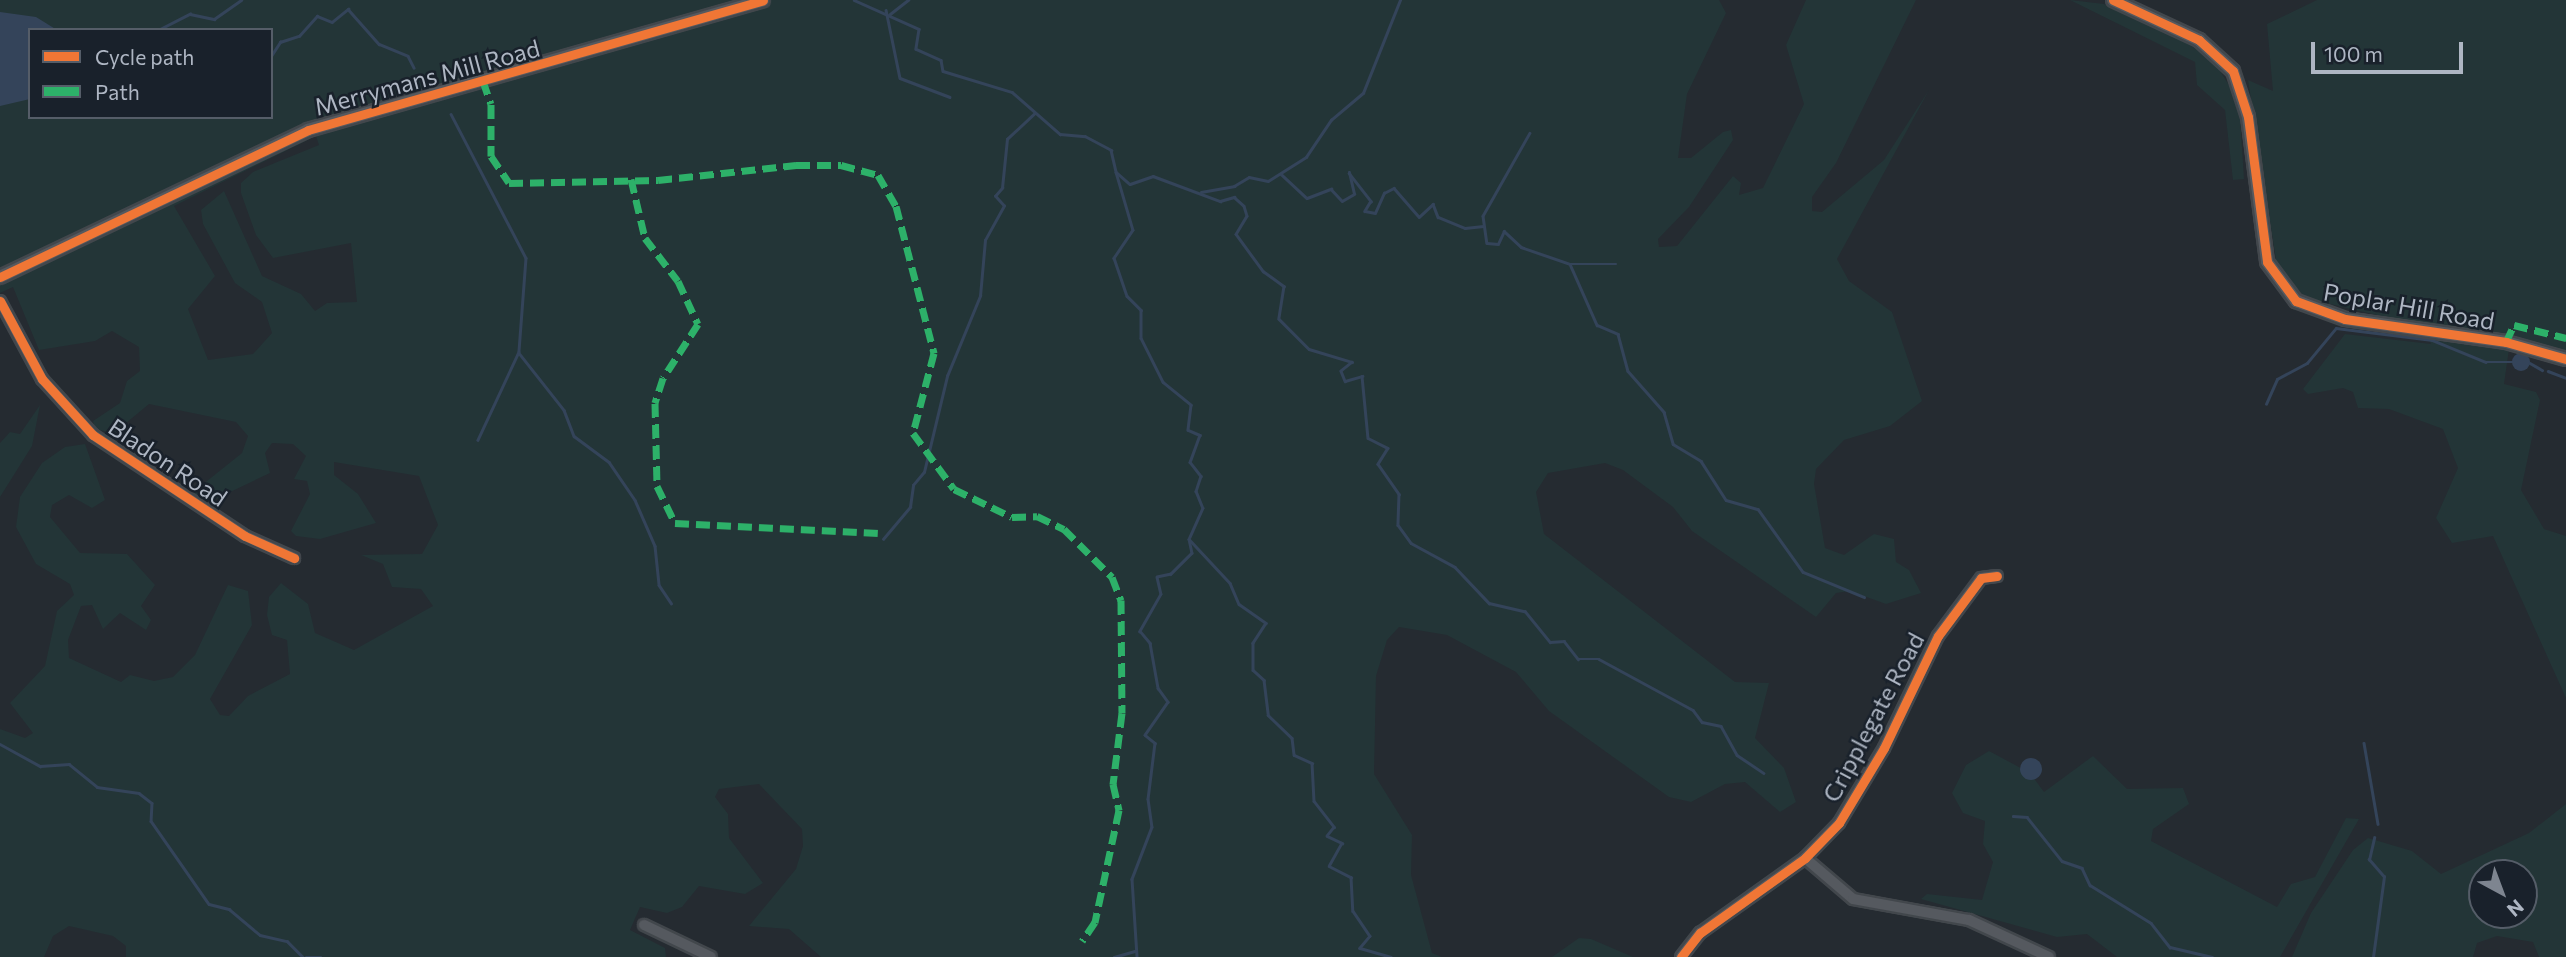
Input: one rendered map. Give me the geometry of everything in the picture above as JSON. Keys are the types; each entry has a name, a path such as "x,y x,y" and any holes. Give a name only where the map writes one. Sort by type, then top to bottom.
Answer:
{"street":[{"name":"Merrymans Mill Road","path":"0,276 308,130 763,0"},
{"name":"Poplar Hill Road","path":"2113,0 2199,40 2233,71 2248,117 2267,262 2288,295 2345,319 2506,342 2566,359"},
{"name":"Bladon Road","path":"0,301 42,379 97,439 245,536 294,558"},
{"name":"Cripplegate Road","path":"1681,957 1715,921 1805,858 1863,787 1938,636 1981,578 1997,576"},
{"path":"1805,858 1853,900 1969,920 2049,957"},
{"path":"644,925 711,957"}],"shaded area":[{"path":"0,0 1719,0 1726,13 1687,94 1678,158 1691,158 1723,132 1731,130 1733,140 1689,207 1658,239 1659,247 1677,246 1733,176 1741,183 1739,195 1763,188 1804,104 1786,45 1806,0 1916,0 1836,163 1812,197 1812,211 1822,212 1884,160 1929,90 1837,259 1849,281 1892,312 1922,401 1890,426 1844,440 1816,469 1814,484 1825,548 1844,555 1874,534 1894,539 1896,562 1909,570 1921,593 1886,604 1850,591 1836,593 1816,617 1692,531 1673,507 1623,470 1605,463 1548,473 1536,492 1544,534 1735,682 1769,683 1755,738 1784,768 1796,802 1780,812 1745,782 1725,784 1691,802 1669,797 1549,711 1516,672 1447,635 1399,627 1387,640 1376,676 1374,774 1412,835 1411,875 1432,953 1442,957 821,957 789,929 749,926 796,869 803,846 802,829 759,784 719,789 715,797 728,814 729,838 763,883 745,894 699,886 682,907 667,913 640,907 630,930 665,948 666,957 126,957 126,946 113,936 69,926 53,936 44,957 0,957 0,729 25,738 33,733 10,703 45,666 57,611 74,595 70,584 36,564 16,527 20,497 42,463 65,447 85,444 105,500 92,508 69,495 52,505 50,517 80,553 127,554 155,585 141,606 151,620 146,630 120,613 103,629 92,605 81,606 68,640 69,658 121,682 130,675 154,681 173,677 195,655 228,585 248,591 252,625 210,699 220,715 229,716 248,696 290,674 287,640 272,635 267,615 269,597 281,583 308,604 315,633 354,650 433,606 421,589 392,587 383,564 361,555 422,554 438,525 419,476 334,462 334,475 358,494 376,523 320,539 296,536 291,531 310,494 307,481 294,479 306,456 293,444 272,443 265,453 270,473 207,503 192,493 242,453 248,436 236,422 149,404 114,433 95,429 93,421 120,403 127,381 140,371 139,347 112,331 95,341 39,350 13,287 0,293","holes":["316,136 319,145 253,172 241,183 241,193 256,235 273,258 351,243 357,302 327,303 315,311 301,294 262,276 224,191 201,210 203,224 235,283 262,302 272,333 253,354 208,360 188,309 215,276 174,206"]},
{"path":"2070,0 2104,4 2192,44 2215,63 2239,101 2244,179 2233,180 2225,110 2197,85 2195,62"},
{"path":"2317,0 2566,0 2566,366 2509,349 2504,384 2536,392 2540,400 2521,490 2544,529 2566,536 2566,698 2493,536 2452,543 2436,518 2458,468 2443,429 2389,409 2358,408 2353,392 2343,388 2308,394 2303,389 2345,334 2431,344 2423,326 2305,298 2277,266 2248,80 2273,91 2267,24"},
{"path":"40,405 32,446 0,497 0,443 10,432 20,434"},
{"path":"1989,751 2030,773 2044,792 2093,756 2127,789 2183,788 2189,804 2153,829 2151,841 2277,907 2291,884 2315,877 2346,818 2359,819 2280,957 2117,957 2087,934 2057,937 1921,899 1927,894 1982,900 1993,862 1983,844 1985,821 1963,813 1952,793 1966,765"},
{"path":"2566,804 2566,957 2539,957 2533,942 2497,936 2477,943 2473,957 2292,957 2311,913 2353,850 2368,838 2412,851 2441,874 2468,861 2468,929 2538,929 2538,859 2473,859 2529,833"},
{"path":"1579,938 1591,939 1633,957 1552,957"}],"water":[{"path":"0,12 36,17 54,28 28,28 28,99 0,106"},
{"path":"2521,353 2527,356 2530,362 2527,368 2521,371 2515,368 2512,362 2515,356"},
{"path":"2031,758 2039,761 2042,769 2039,777 2031,780 2023,777 2020,769 2023,761"}],"waterway":[{"path":"162,28 190,14 214,19 241,0"},
{"path":"854,0 919,29 916,49 941,60 943,71 1012,92 1060,134 1085,136 1111,150 1116,172 1130,184 1153,176 1220,201 1234,197 1244,206 1247,216 1236,234 1263,271 1284,286 1279,319 1309,349 1352,362 1341,371 1345,381 1362,376 1368,438 1388,448 1378,464 1399,494 1398,525 1411,543 1455,567 1489,603 1525,611 1550,642 1564,641 1578,659 1599,659 1693,710 1702,722 1721,726 1737,755 1764,773"},
{"path":"890,14 908,0"},
{"path":"1201,192 1234,186 1249,177 1268,181 1306,157 1331,120 1363,93 1400,0"},
{"path":"273,53 280,42 299,36 317,16 332,22 348,9 379,44 408,56 414,68"},
{"path":"886,10 900,78 950,97"},
{"path":"883,539 910,507 913,485 924,472 947,376 980,296 985,240 1004,206 995,196 1002,188 1007,139 1035,113"},
{"path":"451,114 526,258 519,352 478,440"},
{"path":"1530,133 1483,216 1487,243 1498,244 1504,231 1521,247 1570,264 1616,264"},
{"path":"1116,172 1133,230 1114,258 1127,296 1141,310 1141,338 1163,382 1191,405 1188,430 1200,435 1190,462 1201,476 1196,491 1203,508 1189,539 1192,553 1171,574 1157,577 1161,594 1140,631 1150,643 1158,688 1168,702 1145,735 1155,743 1148,799 1152,827 1132,879 1137,957"},
{"path":"1281,174 1307,198 1331,189 1342,201 1354,194 1349,173 1371,201 1365,211 1375,213 1384,193 1394,188 1419,217 1433,204 1438,217 1465,228 1483,226"},
{"path":"1570,264 1597,325 1618,334 1628,371 1664,412 1673,444 1701,461 1726,500 1758,509 1803,572 1864,597"},
{"path":"2266,404 2277,379 2307,363 2336,328 2432,340 2486,362 2513,362"},
{"path":"519,353 564,410 574,436 609,462 635,500 655,546 659,585 671,603"},
{"path":"2530,363 2542,370"},
{"path":"2548,371 2566,378"},
{"path":"1189,539 1230,583 1239,604 1266,623 1253,643 1253,670 1264,680 1268,715 1292,738 1294,755 1312,763 1314,801 1334,827 1327,836 1342,843 1329,866 1351,877 1353,911 1370,936 1360,948 1391,957"},
{"path":"2364,743 2378,824"},
{"path":"0,744 40,766 69,764 97,787 139,793 152,803 151,821 209,904 229,909 260,935 287,941 303,957"},
{"path":"2013,816 2027,817 2062,861 2082,868 2090,885 2151,923 2170,947 2212,957"},
{"path":"2373,957 2384,877 2369,860 2374,838"},
{"path":"1114,957 1135,951"},
{"path":"306,957 321,957"}],"marked path":[{"path":"483,81 491,104 491,156 509,183 658,180 796,165 841,165 878,175 896,206 934,353 913,433 954,489 1012,517 1037,516 1064,529 1112,577 1121,600 1122,713 1113,784 1119,810 1095,922 1082,941"},
{"path":"631,179 645,238 678,281 698,324 663,378 655,403 657,486 675,523 879,533"},
{"path":"2506,342 2514,325 2566,338"}],"cycle path":[{"path":"0,277 308,130 763,0"},
{"path":"2113,0 2199,40 2233,71 2248,117 2267,262 2296,301 2345,319 2506,342 2566,359"},
{"path":"0,301 42,379 93,435 245,536 294,558"},
{"path":"1681,957 1700,933 1805,858 1839,823 1884,748 1938,636 1981,578 1997,576"}]}
